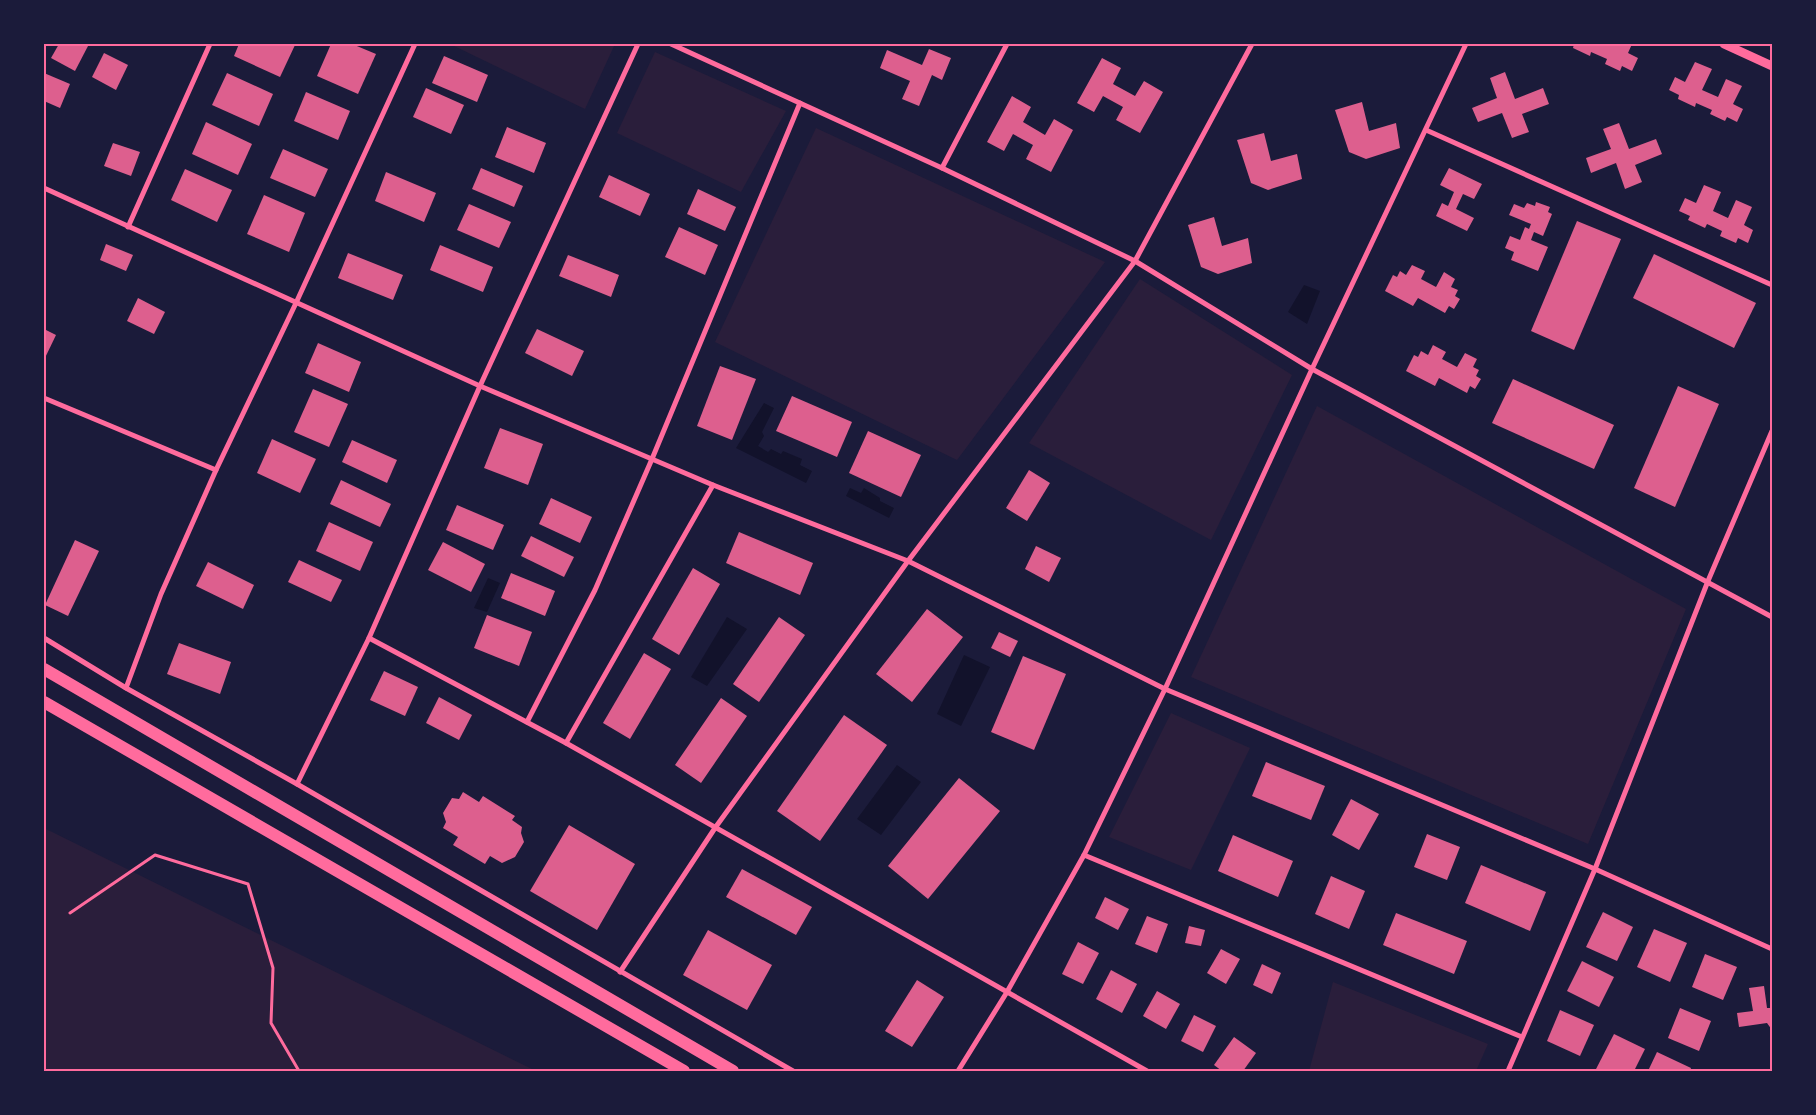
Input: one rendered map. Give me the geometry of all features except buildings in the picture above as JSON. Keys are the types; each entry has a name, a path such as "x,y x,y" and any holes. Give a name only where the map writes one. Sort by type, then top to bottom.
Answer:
{"main road":[{"path":"44,669 734,1071"},
{"path":"44,702 684,1071"}],"street":[{"path":"128,227 210,44"},
{"path":"126,688 161,594 216,470 296,303 415,44"},
{"path":"297,784 369,638 480,386 638,44"},
{"path":"671,44 942,168 1135,261 1312,369 1772,617"},
{"path":"942,168 1007,44"},
{"path":"620,972 715,828 908,561 1135,261 1252,44"},
{"path":"958,1071 1007,992 1084,855 1165,689 1312,369 1466,44"},
{"path":"1724,44 1772,66"},
{"path":"527,722 595,590 652,459 800,103"},
{"path":"1426,130 1772,285"},
{"path":"44,188 480,386 713,485 908,561 1165,689 1595,869 1772,949"},
{"path":"44,398 216,470"},
{"path":"1508,1071 1595,869 1708,581 1772,431"},
{"path":"566,743 713,485"},
{"path":"44,638 126,688 297,784 793,1071"},
{"path":"369,638 566,743 1147,1071"},
{"path":"1084,855 1522,1037"}],"path":[{"path":"70,913 155,854 248,884 274,968 271,1023 299,1071"}],"shaded area":[{"path":"450,44 615,44 585,109"},
{"path":"655,52 786,111 741,192 617,133"},
{"path":"816,128 1105,262 957,460 715,342"},
{"path":"1140,279 1292,375 1211,540 1029,443"},
{"path":"1304,285 1320,291 1307,324 1288,312"},
{"path":"764,403 774,408 762,432 764,436 758,446 768,452 771,449 781,454 783,451 802,459 800,465 812,471 806,483 736,448"},
{"path":"1317,406 1686,609 1588,844 1191,677"},
{"path":"850,488 861,493 864,488 880,498 880,501 894,508 889,518 846,496"},
{"path":"488,578 500,583 487,612 474,608"},
{"path":"727,617 747,629 707,686 691,677"},
{"path":"964,655 990,667 961,726 937,714"},
{"path":"1171,713 1250,748 1191,870 1109,837"},
{"path":"897,765 921,782 881,835 857,819"},
{"path":"44,828 536,1071 44,1071"},
{"path":"1333,982 1488,1044 1476,1071 1309,1071"}]}
